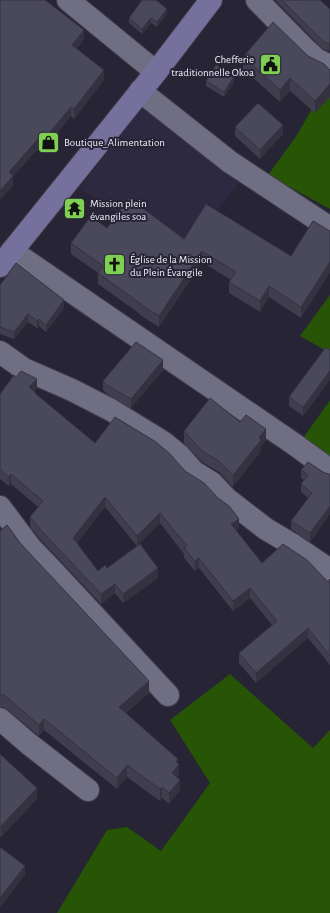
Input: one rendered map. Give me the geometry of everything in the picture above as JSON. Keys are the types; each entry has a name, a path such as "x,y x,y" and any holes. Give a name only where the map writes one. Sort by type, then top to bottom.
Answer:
{"main road":[{"path":"6,258 156,72 210,0"}],"street":[{"path":"68,0 156,72"},
{"path":"257,0 316,59 330,66"},
{"path":"140,91 230,162 330,228"},
{"path":"6,258 287,440 330,470"},
{"path":"0,352 24,369 72,390 111,410 157,438 179,455 194,472 212,483 227,500 266,529 293,545 330,571"},
{"path":"0,507 30,547 168,695"},
{"path":"0,719 29,744 88,790"}],"shaded area":[{"path":"147,102 241,181 180,252 79,189"}],"green space":[{"path":"330,77 330,209 268,175 297,135"},
{"path":"330,295 330,353 300,336"},
{"path":"330,400 330,471 296,448"},
{"path":"230,674 313,748 330,730 330,913 57,913 107,830 127,827 161,851 210,783 170,720"}],"building":[{"path":"0,0 45,0 84,30 72,45 104,70 74,109 71,107 41,143 37,140 9,172 13,176 0,191"},
{"path":"142,0 156,0 167,9 157,22 151,18 142,29 129,18"},
{"path":"282,0 320,0 330,9 329,44 323,41"},
{"path":"273,22 308,56 324,64 330,70 330,84 315,101 290,78 280,90 243,57"},
{"path":"216,65 234,77 224,92 206,81"},
{"path":"258,103 283,125 260,150 235,127"},
{"path":"129,198 184,239 206,204 291,256 313,221 330,231 330,262 301,307 269,286 260,301 229,282 236,272 202,251 159,316 98,273 103,266 71,243 91,216 107,228"},
{"path":"16,263 64,300 46,325 39,319 37,321 28,314 14,332 0,327 0,285"},
{"path":"136,342 163,360 131,399 108,386 103,381"},
{"path":"326,347 330,350 330,371 303,407 289,397"},
{"path":"21,371 37,379 29,387 36,394 95,443 115,417 156,442 170,454 185,471 204,483 218,498 229,506 239,519 231,524 262,563 283,544 307,560 328,582 330,579 330,656 308,628 256,673 239,653 277,621 250,588 233,601 199,558 195,561 184,548 187,546 160,513 137,536 105,497 73,538 98,571 105,565 107,568 140,544 158,568 123,594 115,584 101,594 30,517 43,501 11,474 9,477 0,469 0,394 14,375 16,377"},
{"path":"210,398 240,422 246,415 266,429 259,437 261,440 233,475 219,461 202,451 184,431"},
{"path":"308,462 323,472 330,474 330,506 310,533 291,521 312,493 301,484 308,475 301,470"},
{"path":"7,525 21,544 149,681 119,707 178,759 176,762 179,764 172,773 180,780 169,793 162,787 160,789 127,765 117,778 44,719 39,725 8,698 0,695 0,531"},
{"path":"0,754 37,788 1,826 0,825"},
{"path":"0,847 25,866 0,898"}],"place":[{"name":"Chefferie traditionnelle Okoa","path":"270,65"},
{"name":"Boutique_Alimentation","path":"49,142"},
{"name":"Mission plein évangiles soa","path":"75,209"},
{"name":"Église de la Mission du Plein Évangile","path":"115,265"}]}
